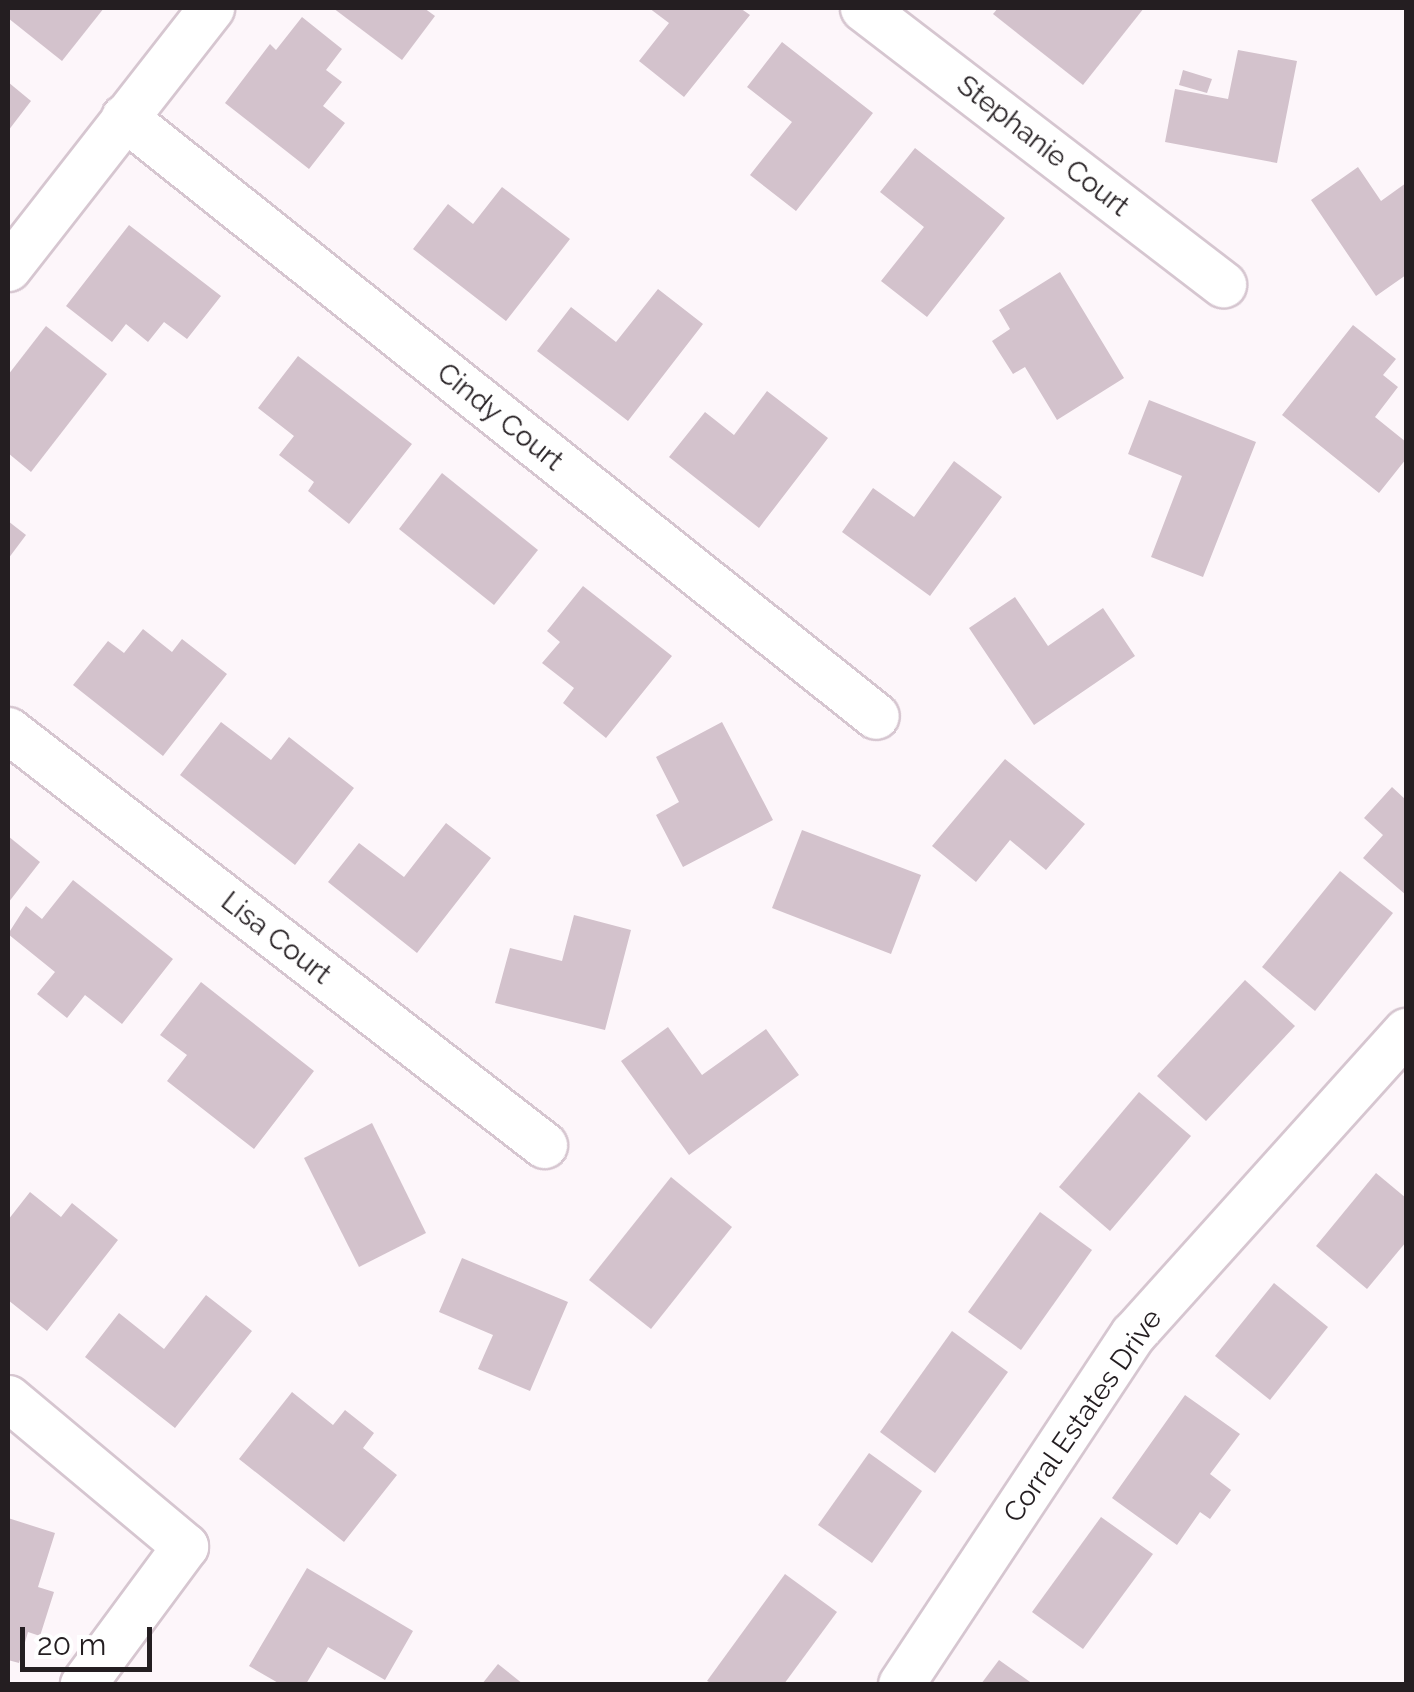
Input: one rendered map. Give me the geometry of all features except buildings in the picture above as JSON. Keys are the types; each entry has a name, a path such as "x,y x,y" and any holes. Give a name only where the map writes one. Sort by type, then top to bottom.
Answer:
{"street":[{"path":"8,268 211,8"},
{"name":"Stephanie Court","path":"864,8 1223,284"},
{"name":"Cindy Court","path":"124,118 876,716"},
{"name":"Lisa Court","path":"8,730 544,1145"},
{"name":"Corral Estates Drive","path":"902,1684 1132,1334 1406,1031"},
{"path":"8,1398 185,1546 83,1684"}]}
